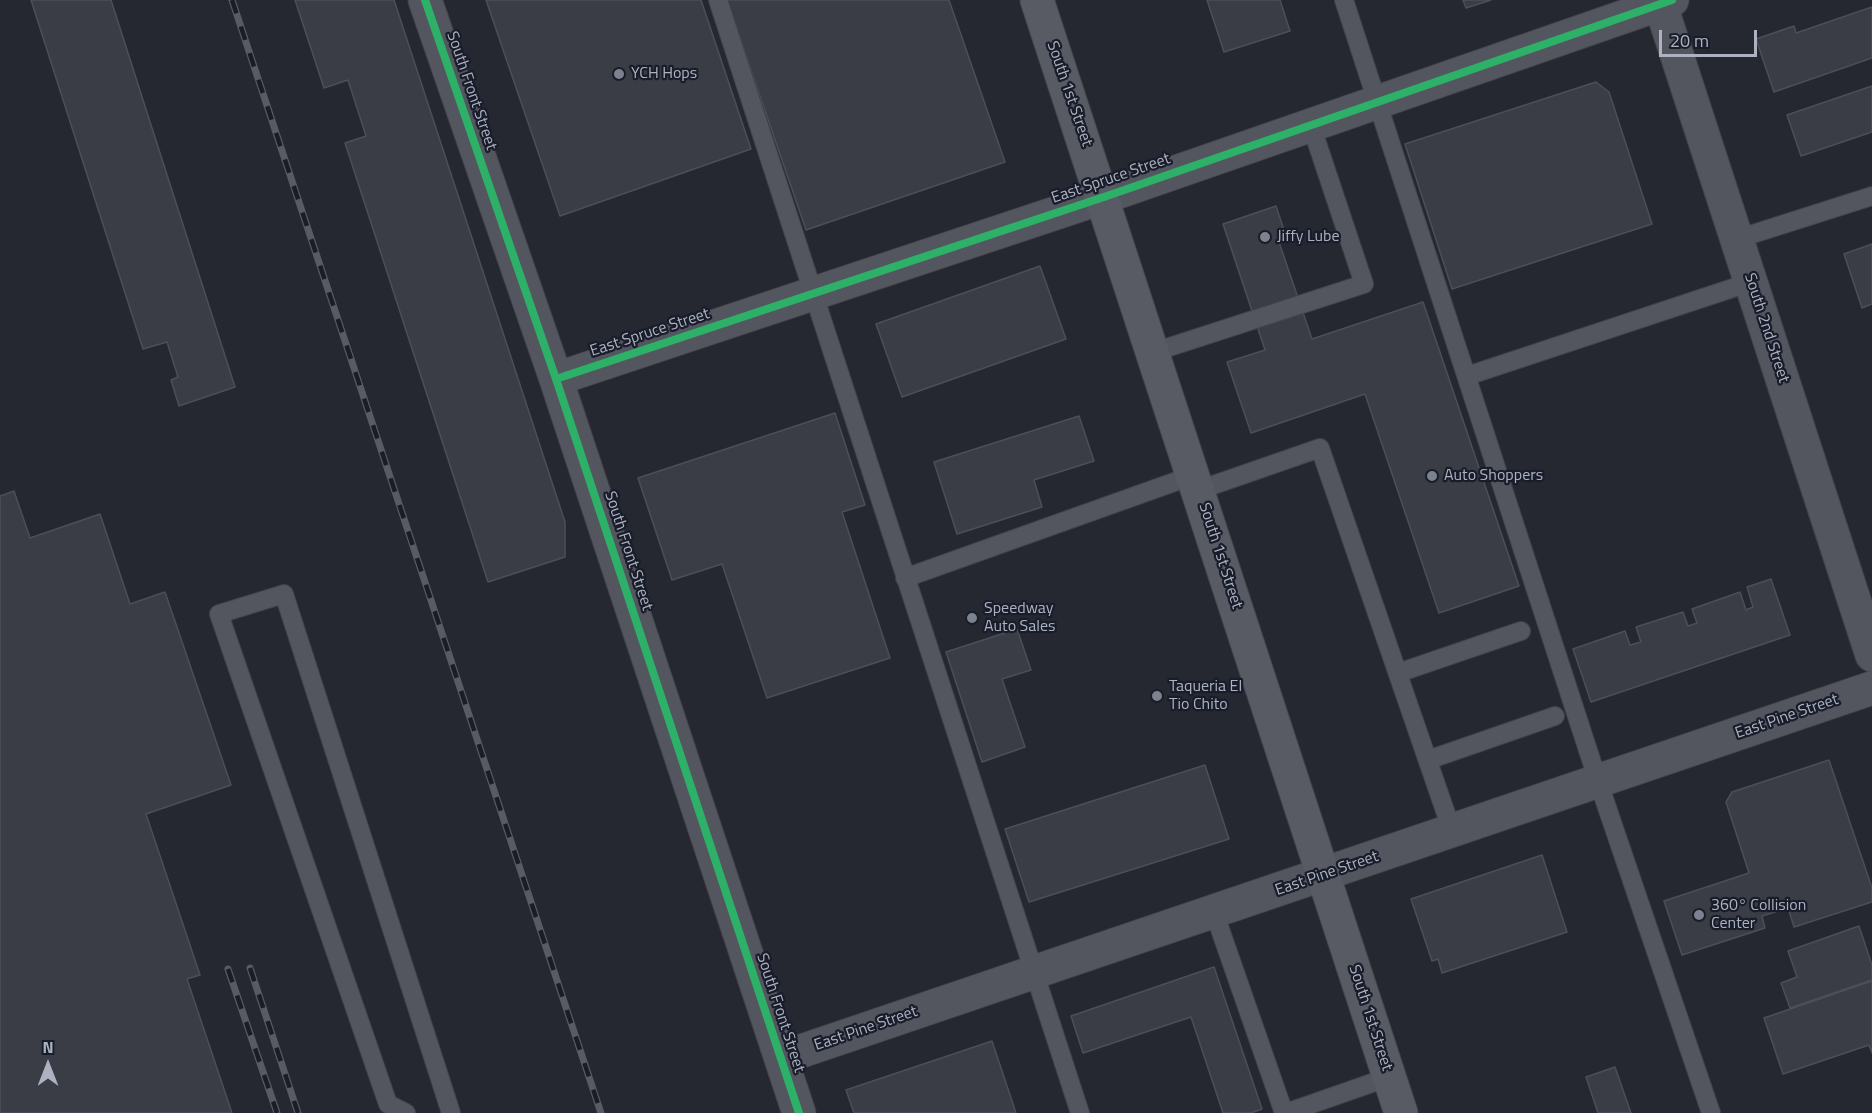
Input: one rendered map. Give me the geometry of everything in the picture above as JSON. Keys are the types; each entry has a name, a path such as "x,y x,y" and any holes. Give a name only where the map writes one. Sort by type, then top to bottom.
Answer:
{"main road":[{"name":"South 1st Street","path":"1037,0 1104,197 1401,1113"}],"street":[{"name":"South Front Street","path":"425,0 556,378 799,1113"},
{"name":"East Spruce Street","path":"556,378 1104,197 1664,1"},
{"name":"South 2nd Street","path":"1664,1 1737,239 1872,655"},
{"name":"East Pine Street","path":"781,1058 1872,687"}],"lane":[{"path":"718,0 1080,1113"},
{"path":"1344,0 1598,781 1711,1113"},
{"path":"1154,352 1364,284 1311,125"},
{"path":"1737,239 1872,196"},
{"path":"1467,376 1751,282"},
{"path":"906,578 1196,482 1320,448 1452,831"},
{"path":"406,1113 388,1104 219,614 284,594 451,1113"},
{"path":"1398,673 1521,631"},
{"path":"1428,760 1555,716"},
{"path":"1214,912 1285,1113 1389,1077"}],"building":[{"path":"31,0 111,0 235,387 179,406 171,380 178,377 167,342 143,349"},
{"path":"295,0 394,0 565,522 565,557 488,582 345,143 366,136 348,80 324,88"},
{"name":"YCH Hops","path":"486,0 701,0 751,149 560,216"},
{"path":"727,0 949,0 1005,162 806,230"},
{"path":"1207,0 1280,0 1290,31 1224,52"},
{"path":"1463,0 1491,0 1466,8"},
{"path":"1872,7 1872,58 1774,92 1756,39 1794,26 1796,33"},
{"path":"1596,82 1609,92 1652,224 1452,289 1405,144"},
{"path":"1872,86 1872,132 1801,156 1787,115"},
{"path":"1276,206 1287,239 1279,242 1312,339 1423,302 1519,586 1439,613 1365,394 1251,433 1227,362 1265,350 1223,224"},
{"path":"1872,244 1872,304 1862,308 1844,254"},
{"path":"1040,266 1066,339 902,397 876,324"},
{"path":"835,413 865,505 842,512 890,658 767,698 722,564 672,580 638,478"},
{"path":"1079,416 1094,461 1034,480 1042,507 957,534 934,462"},
{"path":"14,491 30,538 100,514 130,604 165,592 231,785 146,814 200,975 187,979 232,1113 0,1113 0,496"},
{"path":"1771,579 1790,635 1591,702 1573,649 1625,631 1630,645 1641,642 1636,627 1683,612 1688,626 1697,623 1692,609 1740,592 1746,610 1753,607 1747,587"},
{"path":"1017,629 1031,670 1002,679 1025,747 982,762 946,652"},
{"path":"1829,760 1872,888 1872,902 1794,927 1788,908 1762,916 1765,928 1682,955 1664,901 1749,873 1726,802 1732,792"},
{"path":"1205,765 1229,839 1029,902 1005,829"},
{"path":"1542,855 1567,932 1442,973 1438,959 1432,961 1411,899"},
{"path":"1859,926 1872,965 1872,980 1790,1008 1781,983 1797,977 1788,951"},
{"path":"1214,967 1262,1109 1251,1113 1223,1113 1191,1017 1083,1053 1071,1016"},
{"path":"1872,981 1872,1053 1869,1045 1783,1074 1764,1018"},
{"path":"992,1041 1016,1113 854,1113 846,1090"},
{"path":"1615,1067 1631,1113 1598,1113 1586,1077"}],"railway":[{"path":"232,0 601,1113"},
{"path":"250,968 298,1113"},
{"path":"228,969 277,1113"}],"cycle path":[{"path":"425,0 556,379 799,1113"},
{"path":"556,379 1104,197 1672,0"}],"place":[{"name":"YCH Hops","path":"619,74"},
{"name":"Jiffy Lube","path":"1265,237"},
{"name":"Auto Shoppers","path":"1432,476"},
{"name":"Speedway Auto Sales","path":"972,618"},
{"name":"Taqueria El Tio Chito","path":"1157,696"},
{"name":"360° Collision Center","path":"1699,915"}]}
